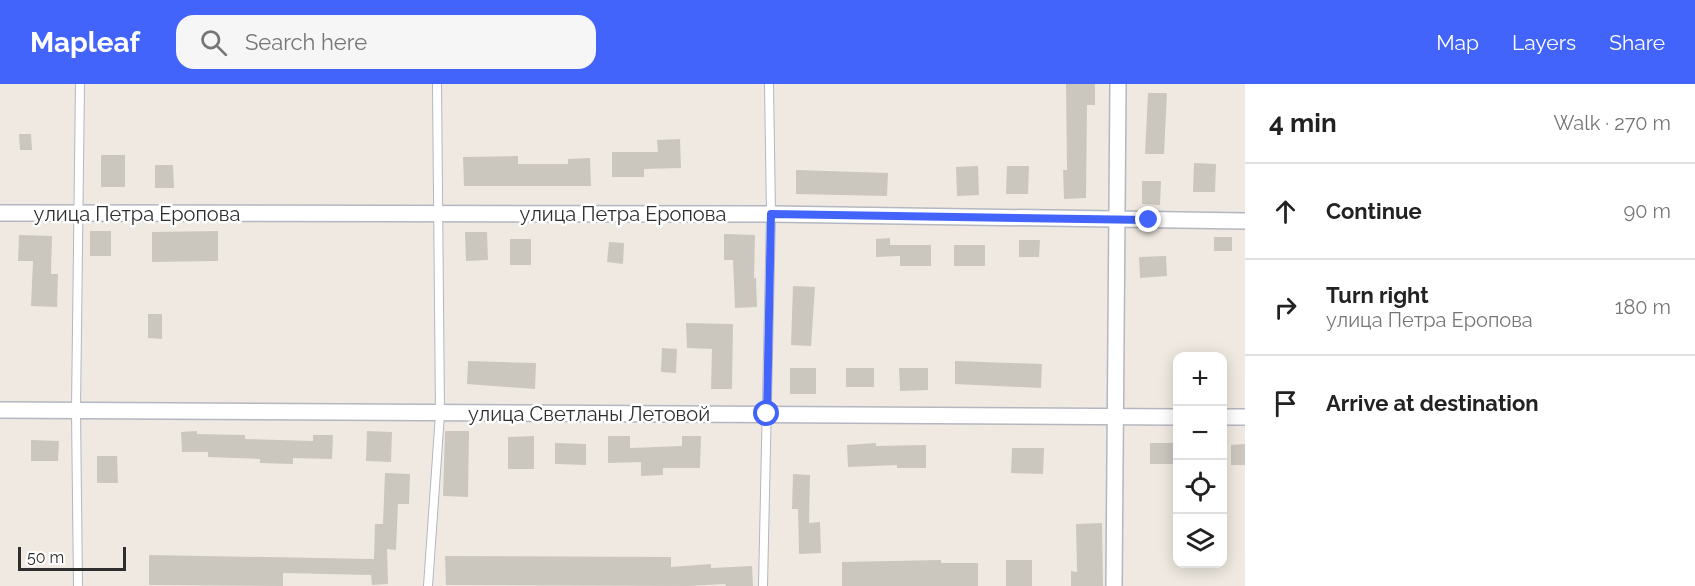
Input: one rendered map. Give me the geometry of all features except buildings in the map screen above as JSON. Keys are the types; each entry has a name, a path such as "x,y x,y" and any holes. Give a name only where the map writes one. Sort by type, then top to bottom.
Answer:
{"street":[{"path":"1114,586 1118,84"},
{"name":"улица Петра Еропова","path":"0,213 771,214 1245,221"},
{"name":"улица Светланы Летовой","path":"0,410 1173,417"},
{"path":"1227,417 1245,417"}],"lane":[{"path":"78,586 76,410 80,84"},
{"path":"428,586 440,414 440,214 437,84"},
{"path":"763,586 771,214 768,84"}],"route":[{"path":"767,414 771,214 1149,220"}]}
